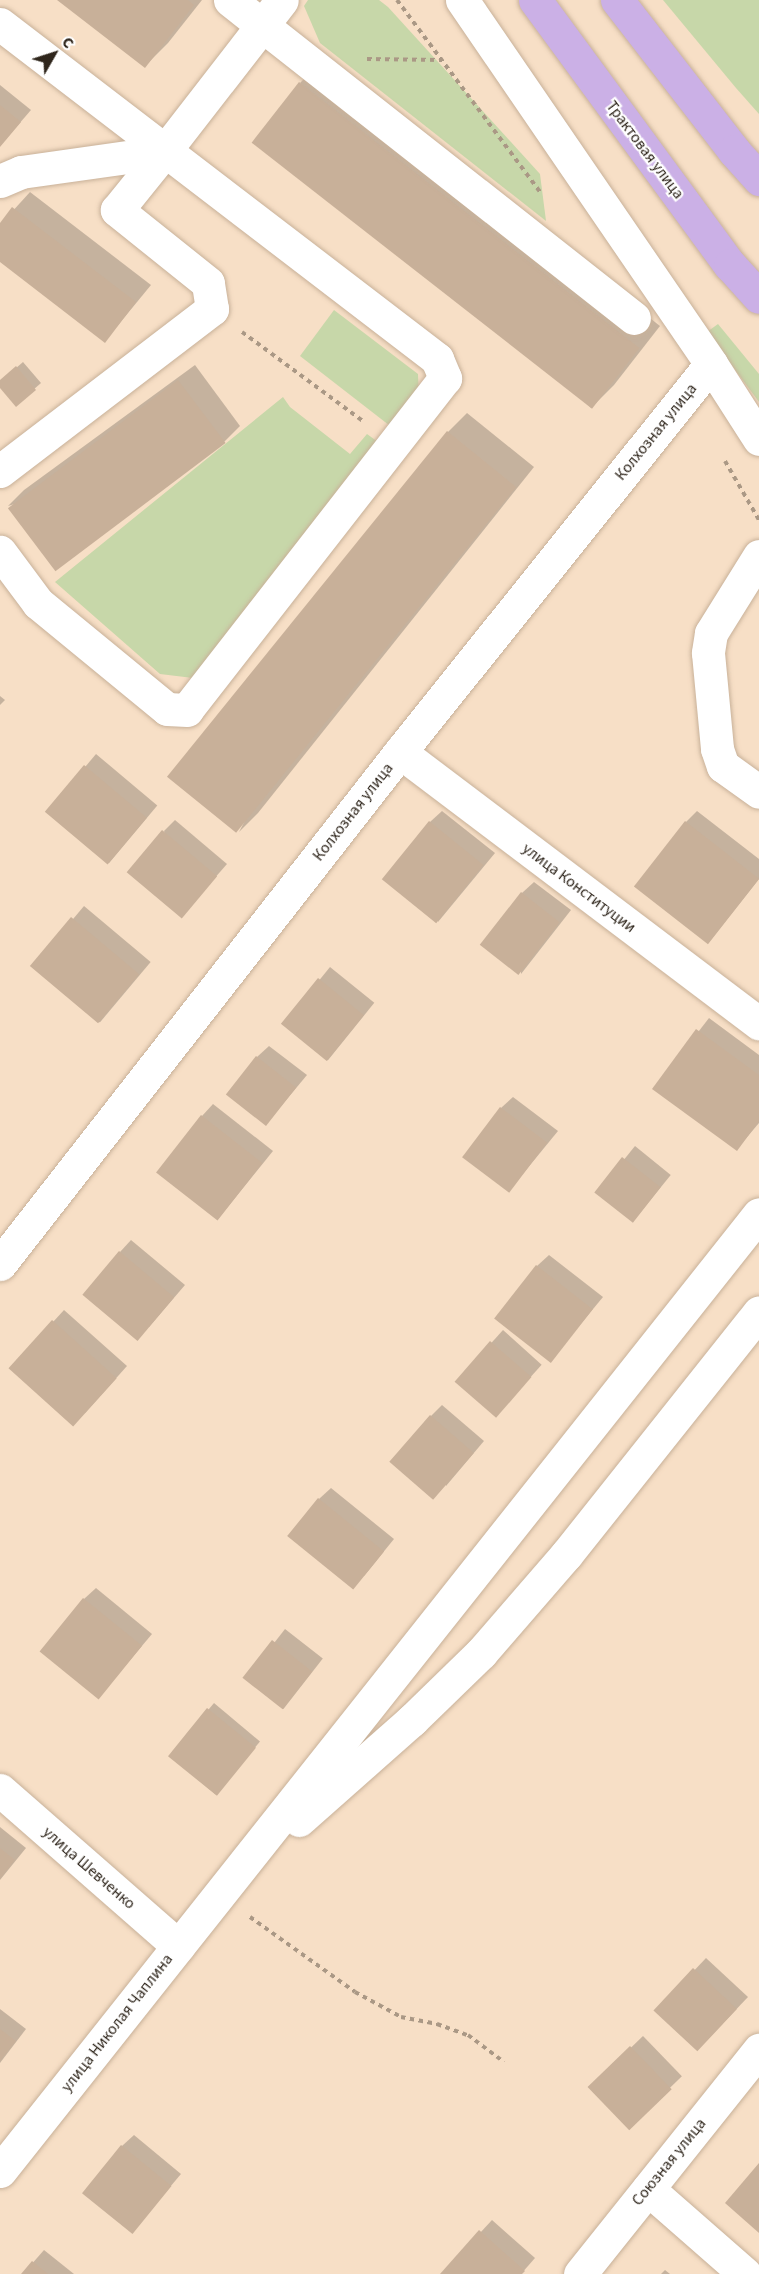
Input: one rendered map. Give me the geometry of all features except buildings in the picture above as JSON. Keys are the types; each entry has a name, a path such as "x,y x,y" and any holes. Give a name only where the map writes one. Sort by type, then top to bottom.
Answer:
{"main road":[{"name":"Трактовая улица","path":"535,0 730,265 759,297"},
{"path":"617,0 734,151 759,179"}],"street":[{"path":"230,0 634,318"},
{"path":"0,471 212,309 208,283 117,210 282,0"},
{"path":"462,0 711,364 759,440"},
{"path":"0,24 164,152 437,358 445,378 187,710 166,709 38,603 0,552"},
{"path":"0,181 21,172 164,152"},
{"name":"Колхозная улица","path":"0,1264 400,752 711,364"},
{"path":"756,571 726,604 711,633 708,653 723,766 759,792"},
{"name":"улица Конституции","path":"400,752 759,1024"},
{"path":"227,1886 759,1214"},
{"path":"227,1886 412,1720 481,1653 566,1555 759,1312"},
{"name":"улица Шевченко","path":"0,1790 178,1946"},
{"name":"улица Николая Чаплина","path":"0,2170 227,1886"},
{"name":"Союзная улица","path":"580,2274 759,2050"},
{"path":"648,2189 745,2274"}],"path":[{"path":"361,59 442,60"},
{"path":"212,309 393,444"},
{"path":"227,1886 355,1992 400,2017 436,2024 468,2035 504,2062"}],"green space":[{"path":"308,0 379,0 388,7 540,174 546,221 320,43 304,6"},
{"path":"663,0 759,0 759,114 736,88"},
{"path":"334,310 418,374 419,397 394,429 300,356"},
{"path":"718,324 759,374 759,402 707,332"},
{"path":"283,397 290,407 350,454 367,434 385,447 193,678 160,674 55,582"}]}
